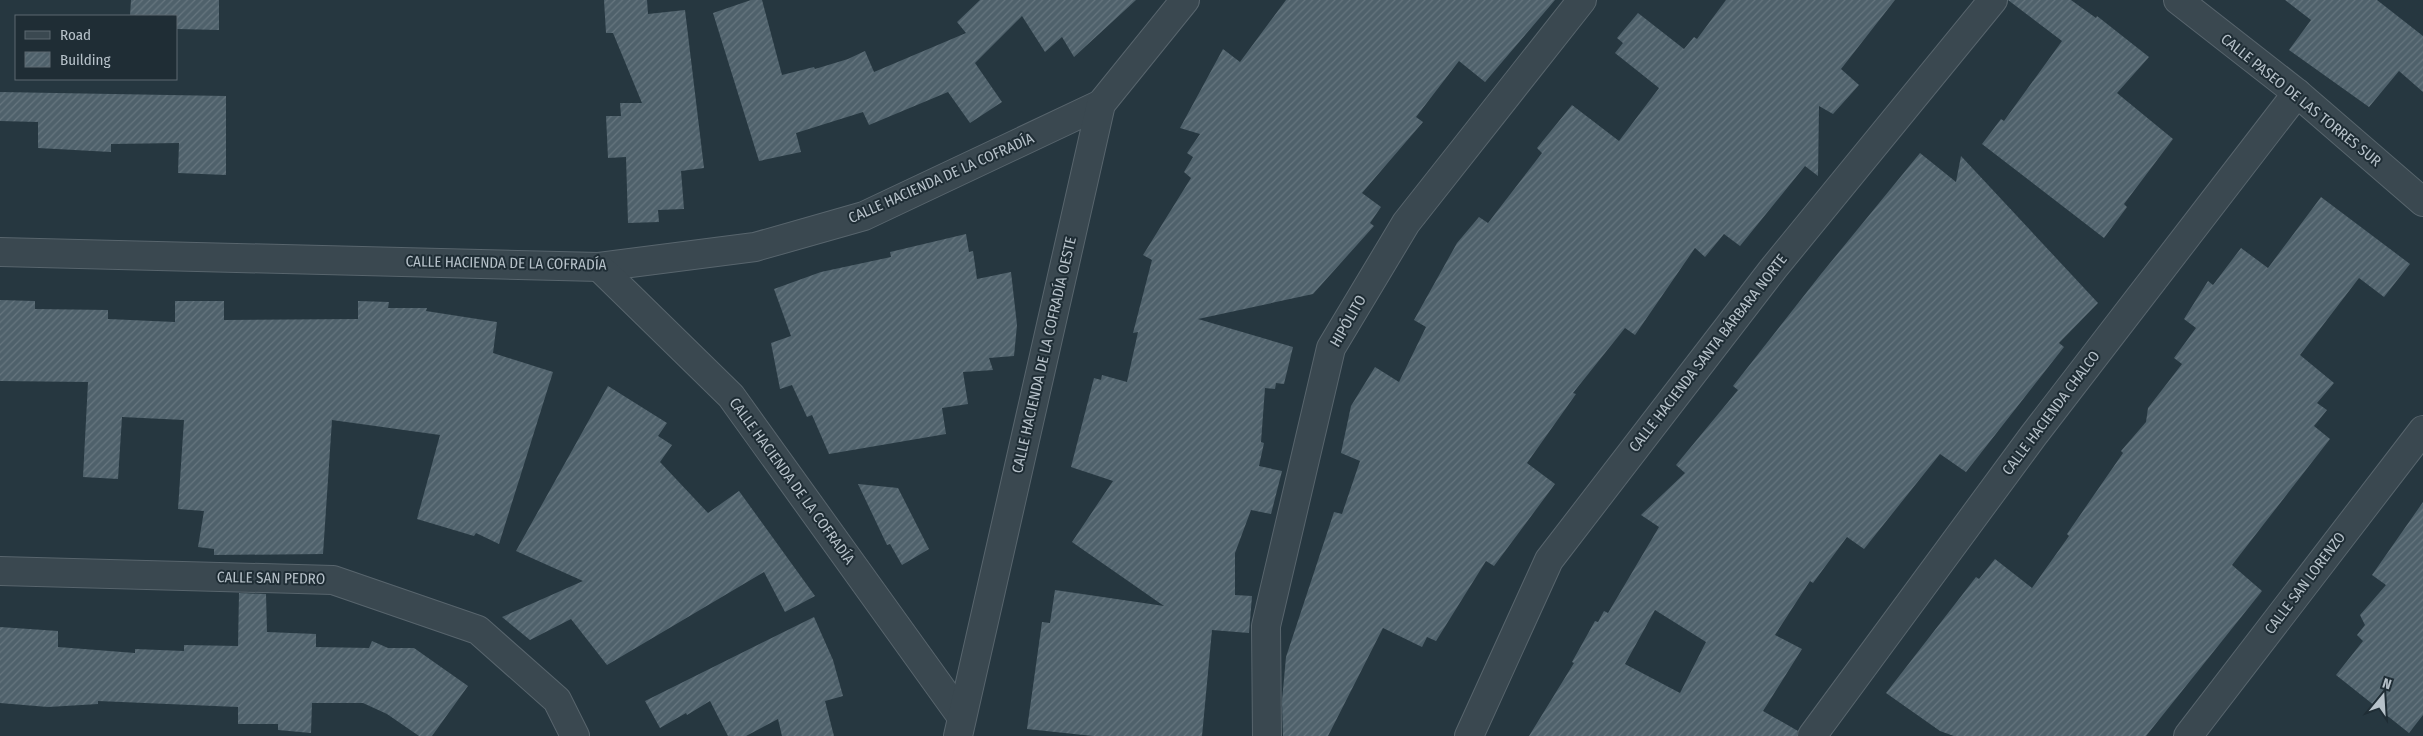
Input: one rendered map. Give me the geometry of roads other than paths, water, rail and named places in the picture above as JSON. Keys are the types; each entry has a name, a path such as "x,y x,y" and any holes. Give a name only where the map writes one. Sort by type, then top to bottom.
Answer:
{"street":[{"name":"CALLE HACIENDA DE LA COFRADÍA OESTE","path":"959,726 1102,104 1185,0"},
{"name":"HIPÓLITO","path":"1267,736 1266,626 1331,348 1406,223 1582,0"},
{"name":"CALLE HACIENDA SANTA BÁRBARA NORTE","path":"1469,736 1549,560 1773,269 1993,0"},
{"name":"CALLE PASEO DE LAS TORRES SUR","path":"2178,0 2297,94 2423,202"},
{"name":"CALLE HACIENDA CHALCO","path":"1812,736 2033,436 2297,94"},
{"name":"CALLE HACIENDA DE LA COFRADÍA","path":"0,252 599,267 755,247 864,216 1102,104"},
{"name":"CALLE HACIENDA DE LA COFRADÍA","path":"599,267 731,396 959,726"},
{"name":"CALLE SAN LORENZO","path":"2188,736 2423,430"},
{"name":"CALLE SAN PEDRO","path":"0,571 333,580 478,630 557,700 575,736"}]}
